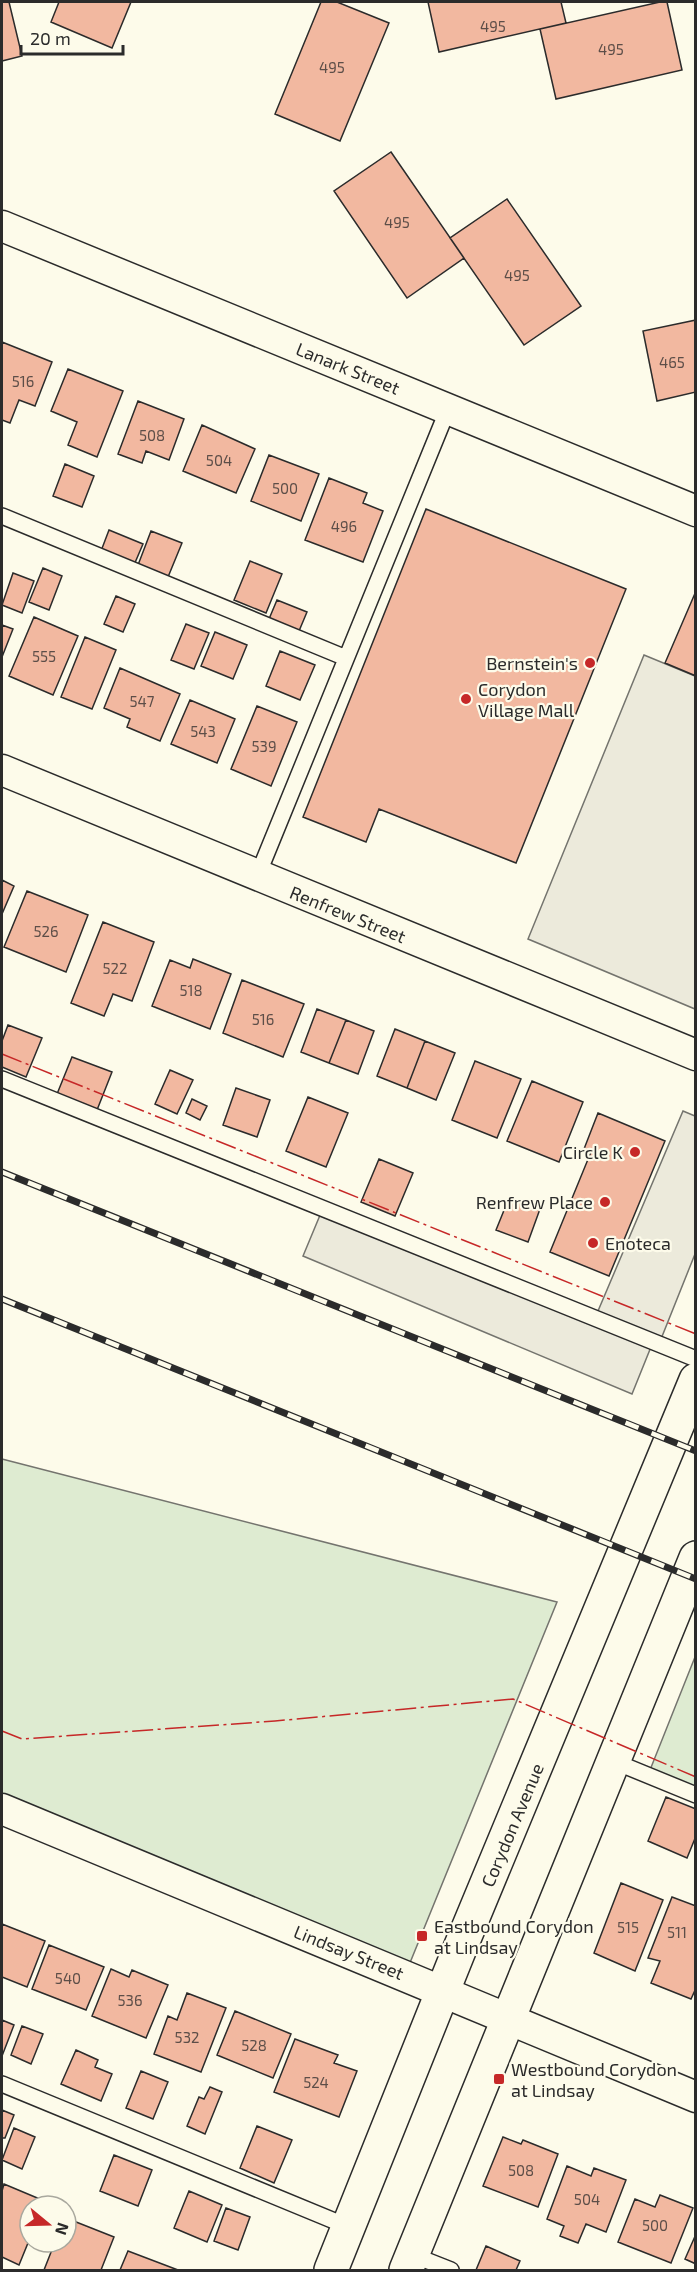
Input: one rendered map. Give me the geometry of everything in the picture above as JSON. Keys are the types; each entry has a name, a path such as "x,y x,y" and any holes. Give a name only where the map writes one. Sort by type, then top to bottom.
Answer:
{"main road":[{"name":"Corydon Avenue","path":"331,2271 443,1991 696,1380"},
{"path":"409,2263 696,1558"}],"street":[{"name":"Lanark Street","path":"2,226 696,511"},
{"name":"Renfrew Street","path":"2,770 257,877 696,1055"},
{"name":"Lindsay Street","path":"2,1809 696,2097"}],"lane":[{"path":"257,877 448,409"},
{"path":"2,516 346,658"},
{"path":"2,1079 696,1359"},
{"path":"613,1761 696,1795"},
{"path":"2,2084 349,2226"},
{"path":"409,2263 451,2271"}],"green space":[{"path":"2,1459 557,1602 405,1975 2,1809"},
{"path":"695,1657 695,1795 648,1775"}],"shaded area":[{"path":"644,655 695,676 695,1009 528,939"},
{"path":"683,1111 695,1116 695,1254 659,1344 653,1342 632,1394 303,1256 323,1208 595,1318"}],"building":[{"path":"2,2 9,2 22,56 2,61"},
{"path":"59,2 131,2 112,48 51,22"},
{"path":"321,2 337,2 389,23 340,141 275,114"},
{"path":"428,2 561,2 566,23 439,52"},
{"path":"667,2 682,70 556,99 540,29"},
{"path":"391,152 464,258 407,298 334,191"},
{"path":"507,199 581,306 524,345 450,238"},
{"path":"696,320 696,392 657,401 643,331"},
{"path":"2,342 52,362 35,406 19,400 10,423 2,420"},
{"path":"68,369 123,391 97,457 68,445 77,422 51,411"},
{"path":"138,401 184,419 169,460 146,451 142,463 118,454"},
{"path":"202,425 255,449 236,493 183,471"},
{"path":"269,455 319,474 301,521 251,501"},
{"path":"65,464 94,476 82,507 53,496"},
{"path":"329,478 367,493 363,503 383,511 363,562 305,540"},
{"name":"Corydon Village Mall","path":"426,509 626,589 516,863 379,809 366,842 303,817"},
{"name":"Corydon Village Mall","path":"426,509 626,589 516,863 379,809 366,842 303,817"},
{"path":"109,530 143,544 134,565 101,551"},
{"path":"151,531 182,543 168,577 138,565"},
{"path":"250,561 282,574 266,613 234,600"},
{"path":"43,568 62,576 49,610 29,602"},
{"path":"13,573 34,581 22,613 2,605"},
{"path":"696,591 696,676 665,663"},
{"path":"696,591 696,676 665,663"},
{"path":"116,596 135,604 123,632 104,624"},
{"path":"277,600 307,612 299,631 269,619"},
{"path":"34,617 78,636 53,695 9,676"},
{"path":"186,624 209,633 194,669 171,660"},
{"path":"2,625 13,629 2,657"},
{"path":"215,632 247,645 233,679 201,666"},
{"path":"85,637 116,650 92,709 61,697"},
{"path":"280,651 315,665 300,700 266,686"},
{"path":"120,668 180,694 160,741 127,727 130,719 104,708"},
{"path":"190,700 235,719 217,763 171,744"},
{"path":"257,706 297,722 271,786 231,769"},
{"path":"2,880 14,886 2,914"},
{"path":"27,891 88,915 66,972 4,947"},
{"path":"103,922 154,942 132,1001 113,994 104,1016 71,1003"},
{"path":"193,959 231,974 210,1029 152,1006 170,960 190,968"},
{"path":"242,980 304,1004 283,1057 223,1033"},
{"path":"317,1009 346,1020 329,1063 301,1052"},
{"path":"346,1020 374,1031 358,1074 329,1063"},
{"path":"8,1025 42,1038 26,1077 2,1067 2,1041"},
{"path":"395,1029 425,1041 407,1088 377,1076"},
{"path":"425,1041 455,1053 436,1100 407,1088"},
{"path":"72,1057 112,1072 97,1110 57,1094"},
{"path":"475,1061 521,1079 497,1138 452,1120"},
{"path":"170,1070 193,1080 177,1114 155,1104"},
{"path":"532,1081 583,1102 559,1162 507,1141"},
{"path":"236,1088 270,1100 257,1137 223,1125"},
{"path":"308,1097 348,1113 326,1167 286,1151"},
{"path":"192,1099 207,1106 200,1120 186,1113"},
{"name":"Renfrew Place","path":"598,1113 665,1141 609,1276 550,1252 591,1152 584,1149"},
{"path":"379,1159 413,1173 395,1216 361,1202"},
{"path":"509,1198 540,1209 528,1242 496,1230"},
{"path":"666,1797 696,1809 696,1836 687,1858 648,1841"},
{"path":"621,1883 663,1900 635,1971 594,1953"},
{"path":"672,1897 696,1906 696,1988 691,1999 651,1983 660,1961 648,1958"},
{"path":"2,1924 45,1941 27,1987 2,1977"},
{"path":"49,1945 104,1967 86,2010 32,1989"},
{"path":"111,1969 129,1977 132,1970 168,1985 146,2038 92,2016"},
{"path":"187,1993 226,2008 201,2072 154,2054 168,2016 177,2020"},
{"path":"235,2011 291,2034 273,2078 217,2055"},
{"path":"2,2020 14,2025 2,2056"},
{"path":"22,2026 43,2034 31,2064 11,2055"},
{"path":"295,2039 338,2055 334,2063 357,2071 339,2117 274,2092"},
{"path":"76,2050 98,2060 95,2067 112,2074 101,2101 61,2084"},
{"path":"141,2071 168,2082 153,2119 126,2108"},
{"path":"210,2087 222,2092 205,2134 187,2126 199,2097 204,2099"},
{"path":"2,2110 14,2115 5,2138 2,2138"},
{"path":"257,2126 292,2140 274,2183 240,2168"},
{"path":"14,2128 35,2137 22,2169 2,2160"},
{"path":"503,2137 521,2144 523,2140 558,2154 538,2207 483,2186"},
{"path":"114,2155 152,2170 138,2206 100,2191"},
{"path":"567,2166 591,2176 594,2168 626,2180 606,2232 586,2224 578,2243 560,2236 564,2226 547,2219"},
{"path":"4,2184 28,2194 18,2194 18,2254 24,2254 19,2265 2,2257 2,2191"},
{"path":"189,2191 222,2205 207,2242 174,2228"},
{"path":"660,2195 693,2208 671,2263 618,2242 635,2199 655,2207"},
{"path":"226,2208 250,2217 238,2250 214,2241"},
{"path":"78,2223 114,2237 101,2270 44,2270 50,2254 78,2254"},
{"path":"696,2234 696,2264 685,2259"},
{"path":"486,2246 520,2261 516,2270 476,2270"},
{"path":"128,2251 178,2270 120,2270"}],"railway":[{"path":"2,1172 696,1451"},
{"path":"2,1299 696,1579"}],"power":[{"path":"2,1054 696,1334"},
{"path":"2,1731 22,1739 275,1721 513,1699 696,1777"}],"place":[{"name":"Bernstein's","path":"590,663"},
{"name":"Corydon Village Mall","path":"466,699"},
{"name":"Circle K","path":"635,1152"},
{"name":"Renfrew Place","path":"605,1202"},
{"name":"Enoteca","path":"593,1243"},
{"name":"Eastbound Corydon at Lindsay","path":"422,1936"},
{"name":"Westbound Corydon at Lindsay","path":"499,2079"}]}
